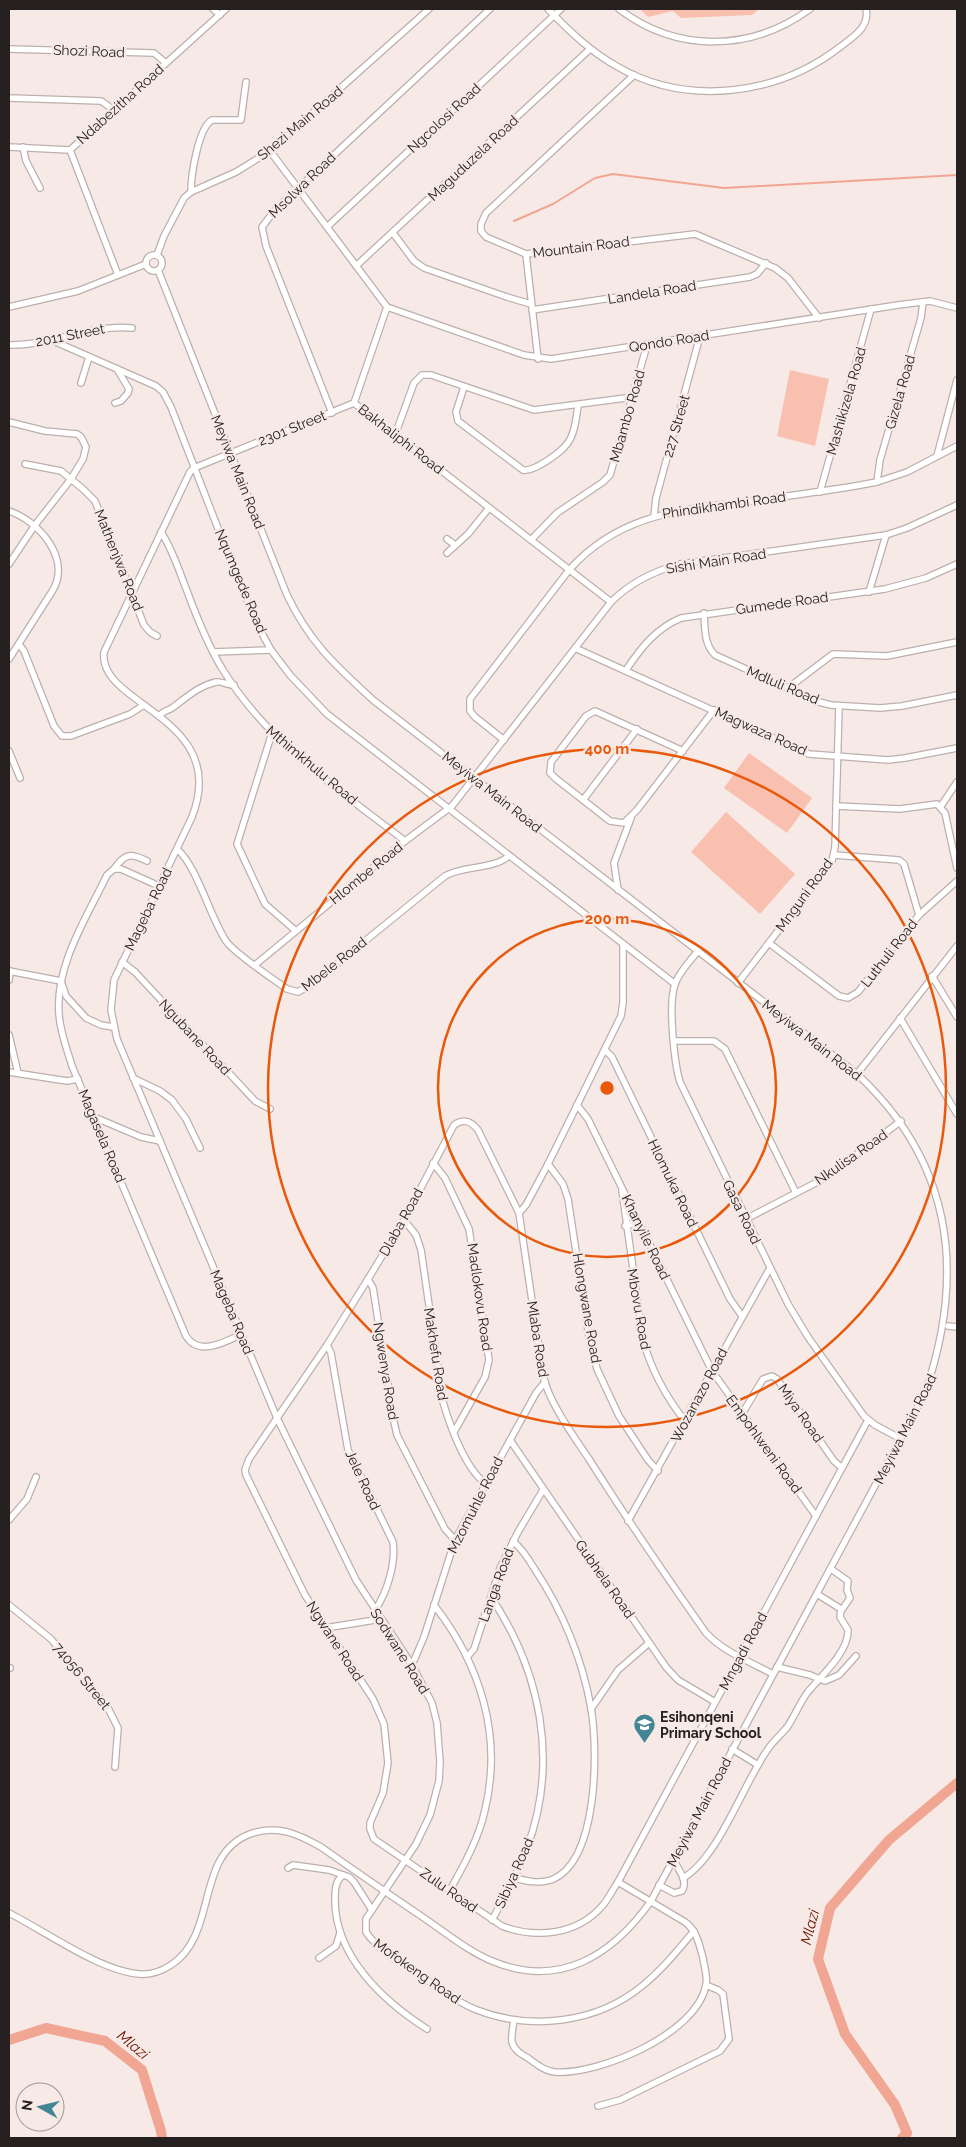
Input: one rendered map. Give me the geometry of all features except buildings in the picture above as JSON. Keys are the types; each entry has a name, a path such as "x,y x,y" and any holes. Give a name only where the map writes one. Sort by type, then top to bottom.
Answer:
{"street":[{"path":"212,9 220,15"},
{"name":"Ndabezitha Road","path":"118,275 70,150 226,9"},
{"name":"Shezi Main Road","path":"157,255 179,204 191,192 236,172 270,151 429,9"},
{"name":"Msolwa Road","path":"332,413 262,233 268,217 490,9"},
{"path":"548,9 590,49 634,75 663,84 705,90 743,89 773,82 804,71 826,58 865,26 867,19 866,9"},
{"name":"Ngcolosi Road","path":"327,227 561,9"},
{"path":"619,9 632,19 656,32 688,40 720,42 749,38 765,33 810,9"},
{"name":"Shozi Road","path":"9,48 154,53 166,62"},
{"name":"Maguduzela Road","path":"356,266 590,49"},
{"name":"Mountain Road","path":"634,75 482,218 481,228 486,237 526,254 692,233 766,263 788,278 819,318"},
{"path":"191,192 193,170 206,125 212,120 241,120 246,82"},
{"path":"9,98 101,100 114,110"},
{"path":"9,147 70,150"},
{"path":"23,147 26,161 40,188"},
{"path":"270,151 387,307"},
{"name":"Landela Road","path":"393,233 414,261 424,268 532,307 750,277 757,274 766,263"},
{"path":"526,254 538,358"},
{"name":"Shezi Main Road","path":"9,307 78,291 146,264 149,257 157,255"},
{"name":"Shezi Main Road","path":"157,255 162,261 162,266 158,270"},
{"path":"146,264 151,270 158,270"},
{"name":"Meyiwa Main Road","path":"9,1913 106,1965 124,1972 140,1974 166,1969 186,1952 197,1935 210,1885 224,1854 233,1844 246,1836 257,1831 276,1829 301,1836 321,1847 470,1950 508,1966 533,1971 566,1969 589,1960 613,1944 634,1924 651,1901 901,1439 935,1372 948,1326 953,1269 944,1210 928,1165 914,1138 879,1094 857,1074 373,700 329,659 307,631 287,595 158,270"},
{"name":"Qondo Road","path":"387,307 505,349 551,360 923,302 936,302 957,308"},
{"name":"Gizela Road","path":"877,482 880,460 921,318 923,302"},
{"name":"Bakhaliphi Road","path":"387,307 354,403 611,602"},
{"name":"Mashikizela Road","path":"820,492 871,309"},
{"name":"2011 Street","path":"9,345 103,328 132,328"},
{"name":"227 Street","path":"654,516 656,498 700,336"},
{"name":"Nqumgede Road","path":"49,339 156,386 163,392 250,611 271,650 306,693 327,714 675,984"},
{"name":"Mbambo Road","path":"531,540 557,513 607,479 613,467 634,397 647,344"},
{"path":"81,383 89,357"},
{"path":"115,403 121,401 129,389 117,369"},
{"path":"395,435 418,376 431,375 534,410 578,406 634,397"},
{"path":"937,456 957,380"},
{"path":"464,387 456,412 458,421 523,470 533,469 567,444 574,429 578,406"},
{"name":"2301 Street","path":"230,453 354,403"},
{"path":"9,422 45,431 71,433 81,437 86,447 85,453 71,479 35,525 9,564"},
{"name":"Phindikhambi Road","path":"504,740 470,711 470,699 569,570 588,551 613,533 654,516 683,510 820,492 877,482 907,472 957,446"},
{"path":"194,468 230,453"},
{"name":"Mathenjwa Road","path":"25,464 61,471 95,501 144,625 157,636"},
{"name":"Mageba Road","path":"194,468 187,476 160,532 107,645 104,657 105,665 112,678 178,732 188,746 196,763 199,779 196,807 122,962 114,980 111,998 114,1027 133,1078 277,1418"},
{"name":"Sishi Main Road","path":"474,778 611,602 627,588 643,578 680,564 886,534 915,524 957,505"},
{"path":"447,553 468,534 489,508"},
{"path":"9,511 35,525 50,543 58,565 59,576 53,590 9,659"},
{"name":"Mthimkhulu Road","path":"160,532 170,548 193,608 214,652 254,713 272,733 305,762 406,841"},
{"path":"869,592 886,534"},
{"path":"447,539 456,545"},
{"name":"Gumede Road","path":"626,670 647,642 663,627 681,618 704,613 869,592 926,578 957,564"},
{"name":"Mdluli Road","path":"704,613 707,642 709,649 715,656 819,702 839,706 902,706 957,695"},
{"path":"788,688 833,654 887,656 957,642"},
{"path":"19,644 27,658 54,726 62,736 71,736 130,714 144,704"},
{"name":"Magwaza Road","path":"575,648 809,754 888,760 957,748"},
{"path":"214,652 271,650"},
{"path":"159,716 163,711 170,709 181,699 201,688 218,682 234,685"},
{"name":"Mnguni Road","path":"738,983 829,866 834,855 839,757 839,706"},
{"path":"683,751 595,712 586,716 551,762 550,773 615,823 624,823 632,816 683,751 714,710"},
{"path":"583,800 637,729"},
{"path":"272,733 237,844 265,904 296,931"},
{"path":"9,751 20,778"},
{"name":"Hlombe Road","path":"255,965 406,841 449,809 474,778"},
{"path":"941,806 957,782"},
{"path":"836,806 885,809 900,809 932,804 941,806 945,813 957,868"},
{"path":"618,890 614,863 632,816"},
{"name":"Mbele Road","path":"177,849 188,864 227,942 292,992 302,991 444,876 455,871 498,862 509,856"},
{"path":"114,869 119,861 134,854 147,861"},
{"path":"834,855 899,860 904,864 919,915"},
{"path":"114,869 121,869 159,886"},
{"name":"Magasela Road","path":"114,869 107,875 72,948 61,981 59,1017 62,1036 78,1080 188,1340 195,1344 210,1347 242,1334"},
{"name":"Luthuli Road","path":"770,942 839,996 848,998 858,992 919,915 957,881"},
{"path":"519,1213 526,1205 548,1164 605,1050 623,1009 623,944"},
{"path":"857,1074 957,946"},
{"path":"675,984 698,951"},
{"name":"Ngubane Road","path":"122,962 135,972 255,1101 270,1108"},
{"path":"9,980 9,971 61,981 66,996 86,1018 101,1025 114,1027"},
{"path":"932,976 957,1018"},
{"name":"Gasa Road","path":"675,984 673,997 674,1041 675,1060 680,1082 770,1268 796,1319 868,1420 901,1439"},
{"path":"900,1018 957,1114"},
{"path":"9,1035 18,1073"},
{"path":"674,1041 714,1041 725,1049 796,1193"},
{"name":"Hlomuka Road","path":"605,1050 612,1057 730,1299 742,1316"},
{"path":"9,1072 67,1081 78,1080"},
{"path":"133,1078 160,1091 172,1100 186,1119 200,1148"},
{"name":"Khanyile Road","path":"577,1105 588,1119 712,1371"},
{"path":"94,1117 141,1137 160,1141"},
{"name":"Dlaba Road","path":"277,1418 327,1345 404,1220 454,1125 464,1120 474,1124 519,1213"},
{"name":"Nkulisa Road","path":"746,1219 835,1172 901,1121"},
{"name":"Madlokovu Road","path":"433,1163 445,1178 469,1229 489,1360 485,1377 454,1432"},
{"name":"Hlongwane Road","path":"548,1164 563,1184 570,1208 589,1336 597,1369 619,1416 648,1460 658,1471"},
{"name":"Mbovu Road","path":"622,1188 625,1226 638,1317 646,1353 670,1401 685,1421"},
{"name":"Mlaba Road","path":"519,1213 544,1382 578,1443 628,1521 706,1633 720,1645 773,1674"},
{"name":"Makhefu Road","path":"404,1220 419,1242 443,1402 454,1432 474,1474 485,1483"},
{"path":"625,1226 639,1222"},
{"name":"Wozanazo Road","path":"628,1521 658,1471 770,1268"},
{"name":"Ngwenya Road","path":"368,1279 373,1288 397,1435 445,1529 455,1540"},
{"path":"948,1326 957,1327"},
{"name":"Jele Road","path":"327,1345 331,1353 348,1450 393,1542 394,1558 381,1599 375,1610"},
{"name":"Empohlweni Road","path":"712,1371 816,1516"},
{"name":"Miya Road","path":"742,1414 763,1379 772,1376 777,1379 834,1461 842,1468"},
{"name":"Mzomuhle Road","path":"412,1664 424,1637 455,1540 485,1483 544,1382"},
{"name":"Sodwane Road","path":"277,1418 347,1563 375,1610 412,1664 432,1703 437,1723 440,1762 439,1781 430,1815 406,1860 385,1892"},
{"name":"Ngwane Road","path":"277,1418 250,1459 245,1470 246,1475 305,1596 373,1699 384,1724 388,1747 388,1773 383,1793 370,1823 371,1834 406,1860"},
{"name":"Mngadi Road","path":"618,1882 868,1420"},
{"name":"Gubhela Road","path":"510,1440 666,1667 678,1680 715,1702"},
{"path":"9,1520 27,1499 36,1477"},
{"name":"Langa Road","path":"468,1656 474,1649 500,1568 513,1541 543,1490"},
{"path":"513,1541 521,1548 552,1597 580,1660 591,1709 594,1749 594,1780 589,1820 580,1850 564,1871 551,1880 532,1882 514,1878"},
{"path":"684,1878 698,1868 714,1846 767,1749 786,1728 801,1702 818,1679 831,1666 848,1635 847,1627 840,1617 841,1611 850,1598 846,1590 848,1581 830,1569"},
{"path":"817,1594 835,1604 841,1611"},
{"name":"Sibiya Road","path":"491,1597 511,1630 533,1683 541,1728 542,1776 538,1807 527,1848 492,1920"},
{"name":"74056 Street","path":"9,1605 51,1639 107,1706 118,1728 115,1767"},
{"path":"434,1605 468,1656 478,1681 488,1720 491,1746 490,1782 485,1810 477,1835 450,1890"},
{"path":"325,1628 381,1619"},
{"path":"591,1709 618,1670 650,1643"},
{"path":"777,1667 810,1675 825,1681 837,1677 856,1656"},
{"path":"732,1749 758,1765"},
{"path":"659,1885 671,1892 678,1892 684,1887 684,1878 674,1859"},
{"name":"Zulu Road","path":"406,1860 492,1920 513,1930 525,1933 549,1933 580,1924 603,1906 618,1882"},
{"path":"288,1868 293,1865 329,1870 349,1878 354,1882 372,1910"},
{"path":"342,1875 336,1886 337,1921 340,1933 353,1959 394,2006 427,2029"},
{"path":"514,2020 512,2044 520,2054 548,2071 562,2072 584,2069 638,2050 682,2023 696,2006 706,1985 706,1972 700,1946 694,1931 685,1922 618,1882"},
{"name":"Mofokeng Road","path":"385,1892 366,1919 366,1932 386,1952 462,2004 514,2020 551,2021 570,2018 611,2006 649,1980 669,1961 694,1931"},
{"path":"319,1958 336,1946 340,1933"},
{"path":"598,2106 620,2100 720,2051 726,2046 729,2039 723,1994 706,1985"}],"shaded area":[{"path":"640,9 759,9 752,15 681,18 673,11 648,17"},
{"path":"790,370 829,379 815,446 777,436"},
{"path":"749,753 812,798 787,833 724,788"},
{"path":"726,812 795,874 760,914 691,852"}],"waterway":[{"path":"514,221 553,204 595,178 613,174 724,188 957,175"},
{"name":"Mlazi","path":"902,2138 907,2133 895,2105 845,2034 818,1959 830,1908 889,1840 957,1783"},
{"name":"Mlazi","path":"9,2040 46,2028 105,2041 142,2070 162,2138"}],"place":[{"name":"Esihonqeni Primary School","path":"644,1744"}]}
